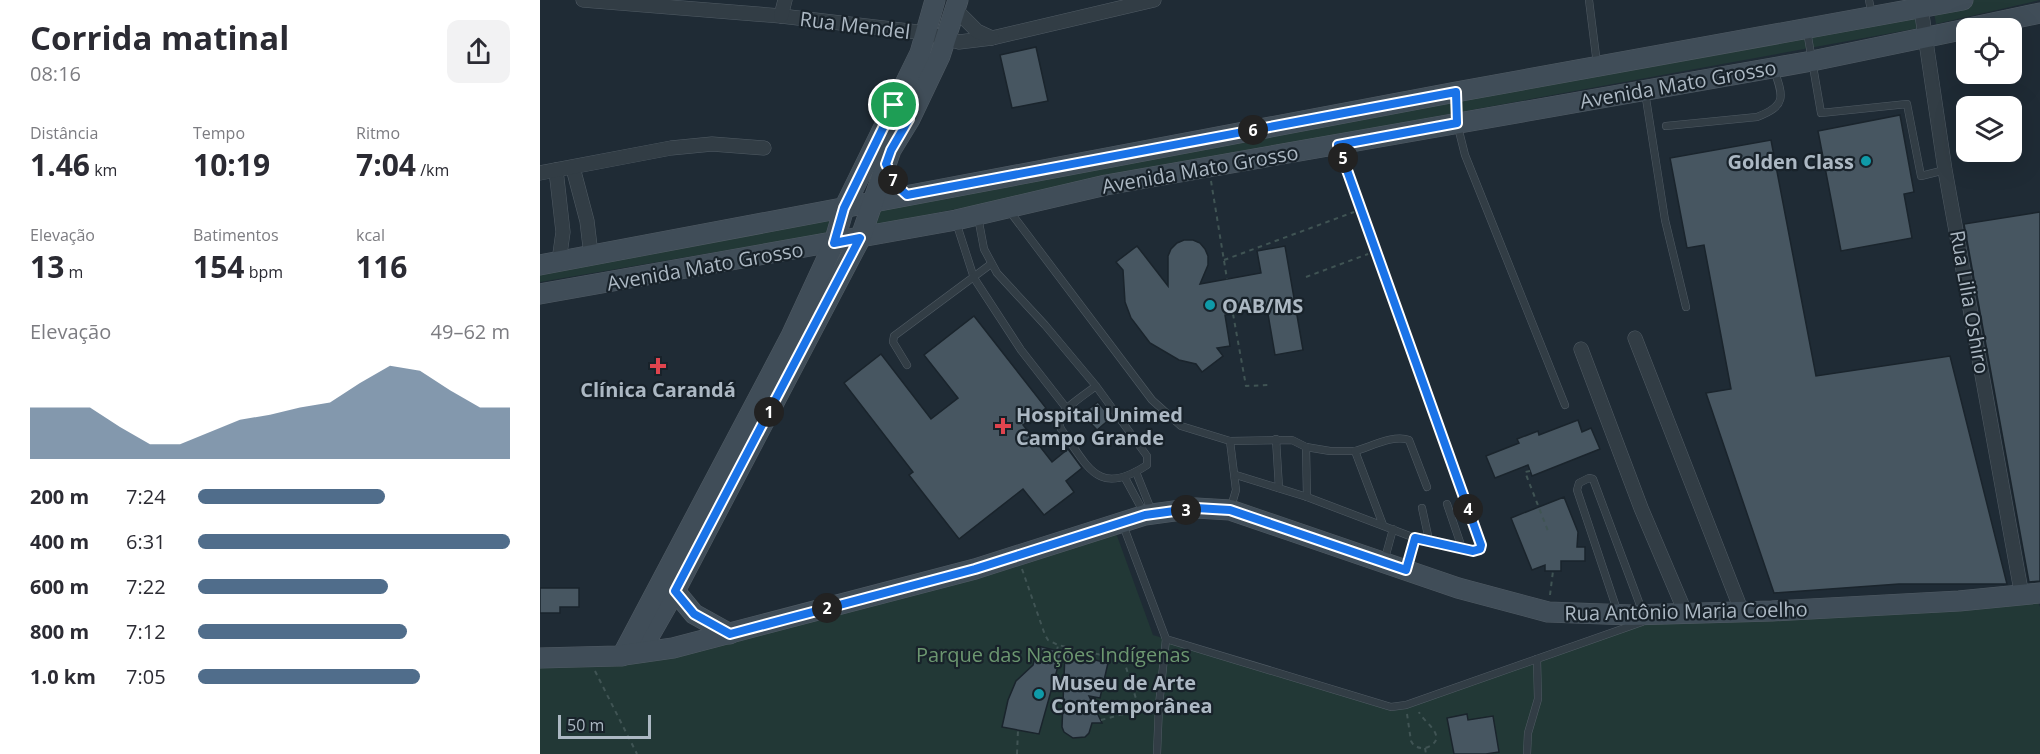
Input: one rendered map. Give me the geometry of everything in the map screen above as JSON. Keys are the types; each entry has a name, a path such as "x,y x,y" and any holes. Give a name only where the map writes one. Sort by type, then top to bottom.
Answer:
{"main road":[{"path":"622,656 791,336 834,243 844,208 920,53 935,0"},
{"name":"Avenida Mato Grosso","path":"550,263 1456,92 1807,30 1871,9 1963,0"},
{"path":"642,652 860,238 891,150 940,56 957,5"},
{"name":"Avenida Mato Grosso","path":"2018,18 2040,13"},
{"name":"Avenida Mato Grosso","path":"540,294 977,216 1106,185 1812,61 1956,32"},
{"path":"902,89 903,107 909,119"},
{"path":"1106,185 1120,177 1127,162 1126,154"},
{"path":"886,164 897,186 907,195"},
{"path":"562,291 587,271 591,255"},
{"name":"Rua Antônio Maria Coelho","path":"540,658 622,656 673,648 975,569 1149,514 1196,508 1230,510 1458,588 1548,612 1686,614 1959,601 2031,595"},
{"path":"675,591 694,614 730,634"}],"street":[{"name":"Rua Mendel","path":"583,0 781,16 926,33 946,40 966,42 1154,0"},
{"path":"781,16 785,0"},
{"path":"957,5 977,31 992,38"},
{"name":"Rua Lilia Oshiro","path":"1907,7 1925,38 1946,170 2031,595"},
{"path":"540,173 671,148 712,144 764,148"},
{"path":"573,168 586,221 591,255"},
{"path":"550,263 563,232 556,170"},
{"path":"1635,338 1742,612"},
{"path":"1581,349 1641,508 1686,614"}],"lane":[{"path":"1589,0 1598,67"},
{"path":"1807,30 1821,113 1907,104 1921,176 1946,170"},
{"path":"1666,126 1757,117 1771,112 1782,98 1781,87 1773,68"},
{"path":"1645,90 1665,220 1686,307"},
{"path":"1456,92 1457,123 1465,155 1565,405"},
{"path":"1236,475 1306,497 1415,538 1478,550 1481,545 1338,145"},
{"path":"1007,207 1152,400 1180,426 1230,441 1276,439 1330,451 1355,451 1404,438 1409,440 1427,487"},
{"path":"977,216 984,249 991,264 1096,386 1147,456 1147,465 1125,478 1105,480 1094,474 1061,429 1059,418 1096,386"},
{"path":"956,220 974,278 1021,350 1067,409"},
{"path":"907,364 893,342 894,336 991,264"},
{"path":"1276,439 1279,488"},
{"path":"1230,441 1236,475 1236,490 1230,510"},
{"path":"1306,447 1306,497"},
{"path":"1355,451 1383,525"},
{"path":"1136,472 1149,514"},
{"path":"1125,478 1149,514"},
{"path":"1166,639 1383,707 1406,705 1654,615 1593,479 1589,478 1579,483 1577,490 1618,614"},
{"path":"1447,504 1462,548"},
{"path":"1422,508 1429,540"},
{"path":"1122,522 1166,639 1159,705 1157,754"},
{"path":"1384,562 1393,529"},
{"path":"1406,570 1415,538"},
{"path":"1527,754 1528,734 1538,699 1537,659"}],"path":[{"path":"1209,168 1227,279"},
{"path":"1224,260 1361,209"},
{"path":"1306,277 1376,250"},
{"path":"1233,314 1246,386 1270,385"},
{"path":"1530,471 1525,472 1548,531"},
{"path":"1017,555 1048,640 1058,645 1115,657 1124,662 1140,711"},
{"path":"1548,612 1553,571"},
{"path":"1057,651 1058,645"},
{"path":"588,658 637,754"},
{"path":"1406,705 1411,741 1414,746 1425,748 1434,742 1436,732 1421,718 1417,701"},
{"path":"1101,720 1159,705"},
{"path":"1017,754 1018,730"},
{"path":"1425,748 1426,754"}],"green space":[{"path":"1970,0 2040,0 1936,24 1933,7"},
{"path":"1917,12 1919,28 1335,135 869,226 876,206"},
{"path":"837,216 834,232 540,282 540,269"},
{"name":"Parque das Nações Indígenas","path":"1116,533 1153,635 1383,708 1407,705 1653,622 2038,602 2040,607 2040,754 540,754 540,666 578,666"}],"building":[{"path":"1036,47 1048,101 1012,108 1000,55"},
{"name":"Golden Class","path":"1900,115 1914,192 1904,194 1912,238 1841,251 1818,131"},
{"path":"1771,140 1816,376 1950,356 2007,584 1899,584 1774,593 1706,393 1731,389 1704,245 1687,248 1670,158"},
{"path":"2040,212 2040,581 2029,582 1964,224"},
{"name":"OAB/MS","path":"1184,240 1200,243 1208,256 1208,265 1200,284 1261,273 1257,251 1285,246 1303,350 1275,355 1267,308 1225,315 1230,346 1217,348 1223,356 1202,372 1196,364 1179,360 1150,343 1131,318 1125,302 1123,270 1116,262 1137,246 1168,286 1168,256 1177,243"},
{"path":"974,316 1046,408 1023,425 1052,462 1068,449 1082,468 1066,481 1074,492 1044,515 1023,489 959,539 909,475 913,472 844,383 881,354 931,419 958,398 924,355"},
{"path":"1098,402 1111,418 1097,430 1082,414"},
{"path":"1578,420 1582,432 1591,428 1600,449 1532,476 1528,465 1495,478 1486,456 1519,443 1517,439 1538,431 1539,435"},
{"path":"1564,497 1578,532 1577,547 1585,547 1585,561 1561,561 1561,571 1545,571 1545,565 1532,570 1511,518"},
{"path":"540,588 579,588 579,607 560,607 560,613 540,613"},
{"path":"1038,646 1062,652 1039,734 1002,727 1008,700 1016,681 1033,665"},
{"path":"1065,653 1108,663 1100,698 1089,696 1102,723 1092,723 1085,737 1073,738 1064,732 1062,727"},
{"path":"1467,714 1468,720 1493,716 1499,752 1454,754 1447,718"}],"place":[{"name":"Golden Class","path":"1866,161"},
{"name":"OAB/MS","path":"1210,305"},
{"name":"Clínica Carandá","path":"658,366"},
{"name":"Hospital Unimed Campo Grande","path":"1003,426"},
{"name":"Museu de Arte Contemporânea","path":"1039,694"}],"route":[{"path":"902,89 903,107 909,119 891,150 886,164 897,186 907,195 1456,92 1457,123 1338,145 1413,351 1481,545 1480,549 1473,551 1415,538 1406,570 1230,510 1196,508 1145,515 975,569 730,634 694,614 675,591 860,238 834,243 844,208 894,105 902,89"}]}
